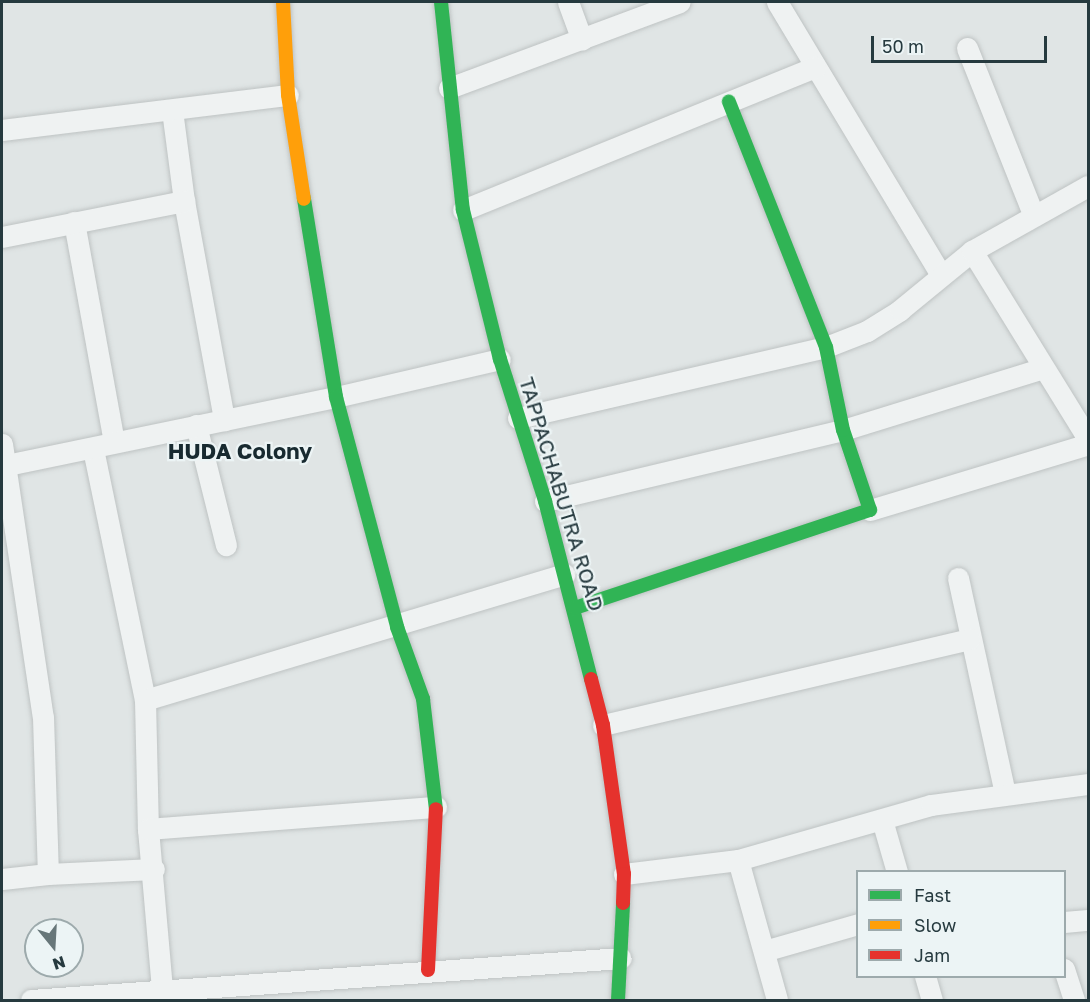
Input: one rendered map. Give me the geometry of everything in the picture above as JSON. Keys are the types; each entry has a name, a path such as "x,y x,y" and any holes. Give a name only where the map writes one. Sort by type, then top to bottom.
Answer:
{"street":[{"path":"283,2 288,95 336,398 397,627 423,699 436,807 428,970"},
{"name":"TAPPACHABUTRA ROAD","path":"441,2 463,210 500,359 545,501 575,608 603,725 624,874 618,1000"},
{"path":"568,2 582,40"},
{"path":"777,2 941,275"},
{"path":"449,88 582,40 673,3"},
{"path":"967,48 1033,214"},
{"path":"463,210 815,67"},
{"path":"2,130 288,95"},
{"path":"729,102 826,346 843,430 870,510"},
{"path":"172,110 184,201 224,420"},
{"path":"518,418 826,346 867,331 900,310 972,251 1033,214 1089,186"},
{"path":"2,237 184,201"},
{"path":"74,222 114,442"},
{"path":"972,251 1028,336 1043,368 1089,439"},
{"path":"4,466 336,398 500,359"},
{"path":"545,501 843,430 1043,368"},
{"path":"196,426 226,545"},
{"path":"2,444 43,717 48,874"},
{"path":"575,608 870,510 1089,444"},
{"path":"93,448 145,700 148,829 154,869 163,995"},
{"path":"145,700 397,627 565,574"},
{"path":"958,578 969,639 1005,794"},
{"path":"603,725 969,639"},
{"path":"624,874 738,860 931,805 1089,784"},
{"path":"148,829 436,807"},
{"path":"882,820 896,870"},
{"path":"738,860 777,1000"},
{"path":"2,879 48,874 154,869"},
{"path":"1066,922 1089,920"},
{"path":"764,951 856,925"},
{"path":"31,1000 163,995 428,970 621,958"},
{"path":"1066,972 1074,1000"},
{"path":"926,978 932,1000"}],"traffic: fast":[{"path":"441,2 463,210 500,359 545,501 591,679"},
{"path":"575,608 870,510 843,430 826,347 729,102"},
{"path":"304,199 336,397 397,627 423,699 436,809"},
{"path":"618,1000 623,903"}],"traffic: slow":[{"path":"283,2 288,95 304,199"}],"traffic: jam":[{"path":"591,679 603,725 624,874 623,903"},
{"path":"428,970 436,809"}],"district":[{"name":"HUDA Colony","path":"240,451"}]}
